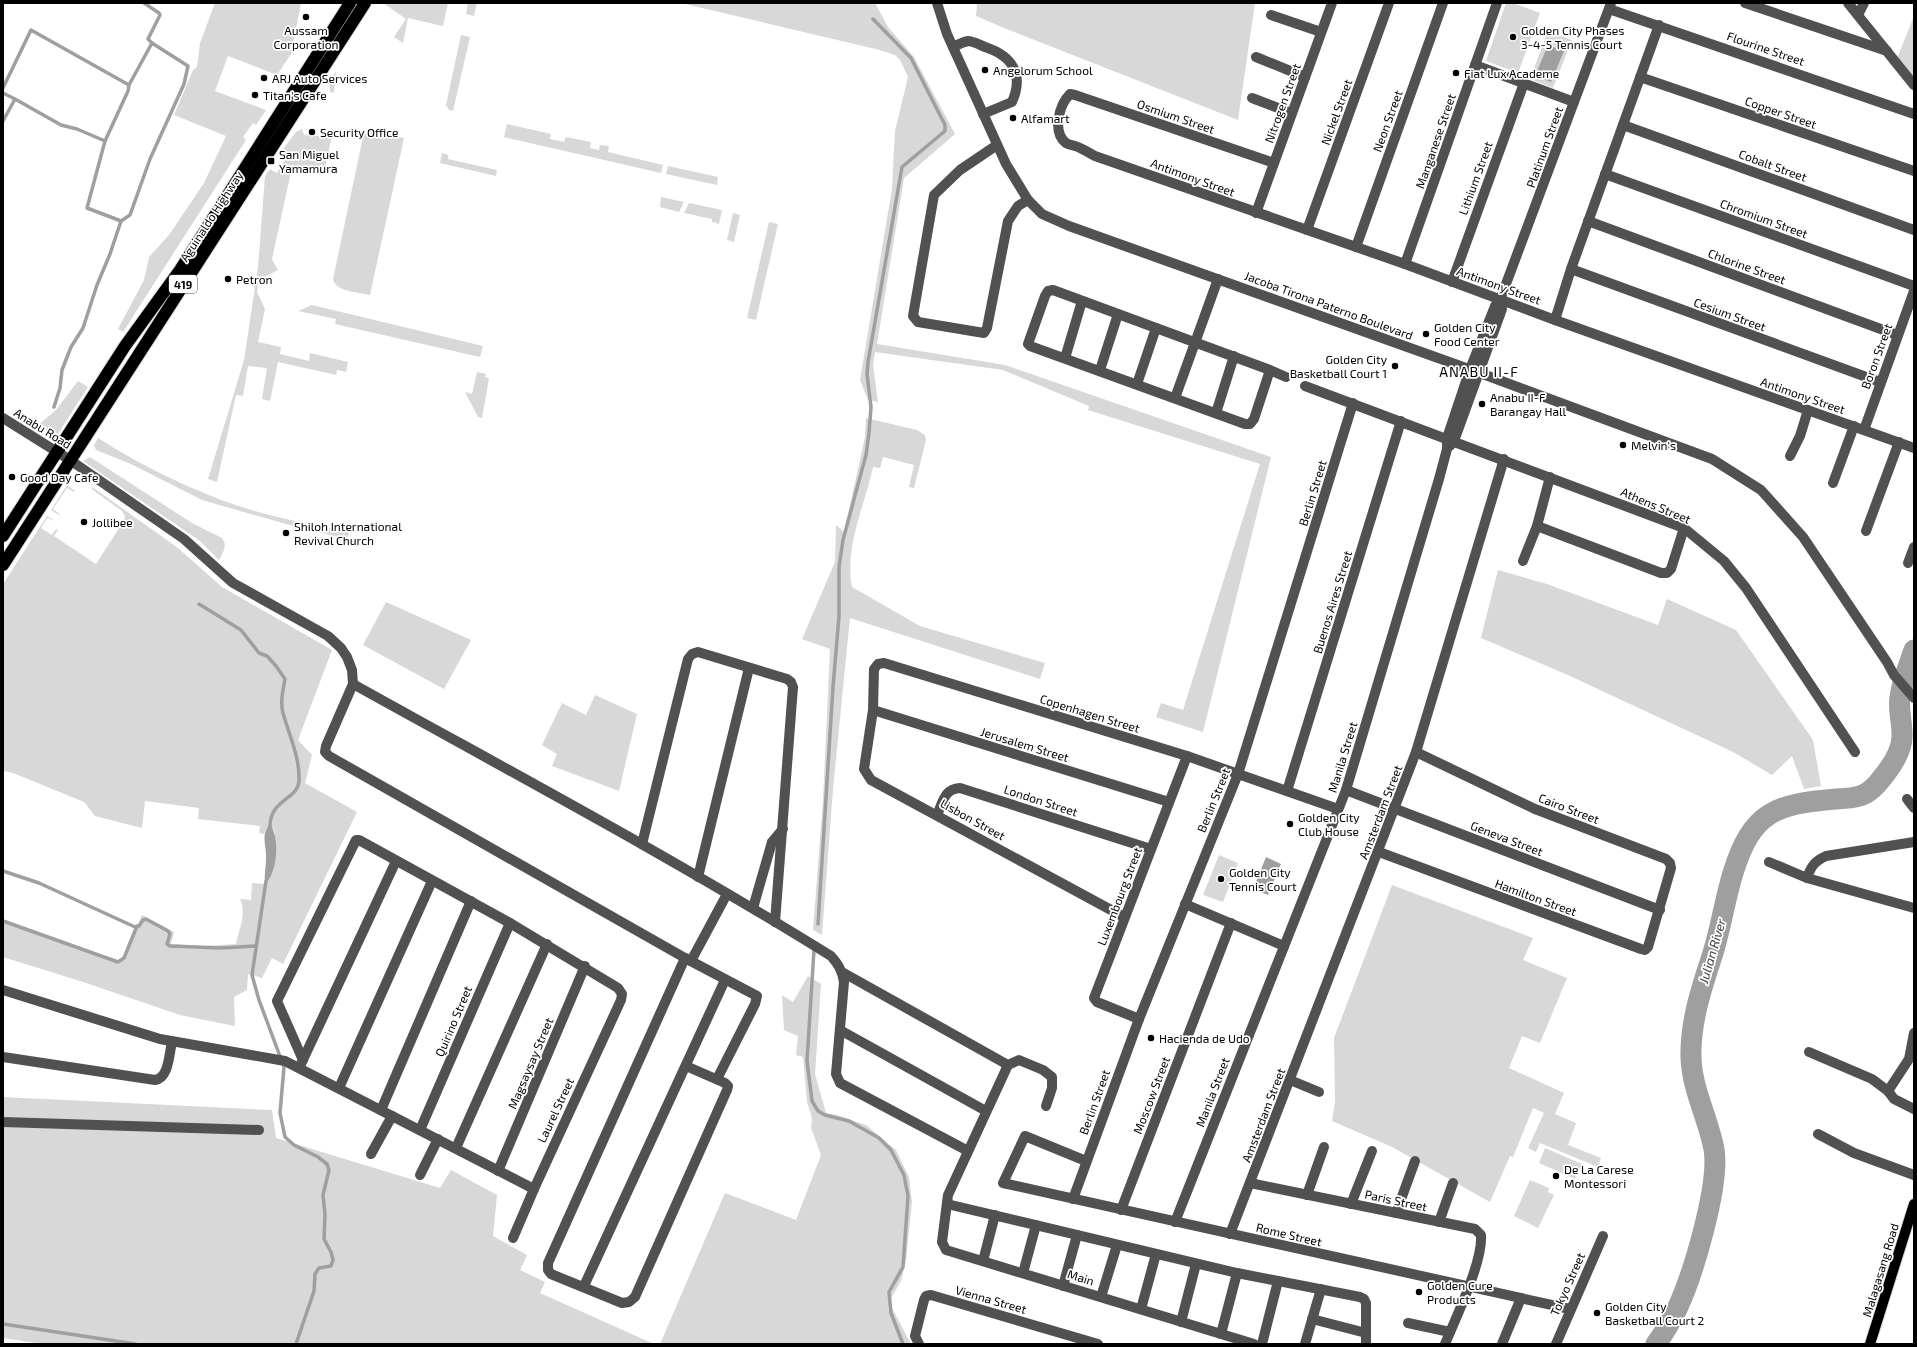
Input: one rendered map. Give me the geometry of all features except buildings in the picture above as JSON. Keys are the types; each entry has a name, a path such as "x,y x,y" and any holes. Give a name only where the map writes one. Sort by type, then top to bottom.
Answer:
{"highway":[{"name":"Aguinaldo Highway","path":"3,536 125,346 180,270 350,3"},
{"name":"Aguinaldo Highway","path":"3,565 365,3"}],"main road":[{"name":"Malagasang Road","path":"1870,1344 1914,1204"}],"street":[{"name":"Jacoba Tirona Paterno Boulevard","path":"937,3 953,47 1006,164 1028,200 1042,214 1069,226 1470,369 1712,459 1761,490 1803,537 1887,662 1894,675 1914,698"},
{"name":"Nitrogen Street","path":"1256,213 1332,3"},
{"name":"Nickel Street","path":"1307,230 1389,3"},
{"name":"Neon Street","path":"1356,247 1444,3"},
{"name":"Manganese Street","path":"1406,264 1497,3"},
{"path":"1746,3 1887,51"},
{"path":"1848,3 1914,85"},
{"path":"1858,15 1864,3"},
{"name":"Flourine Street","path":"1610,6 1659,25 1914,114"},
{"name":"Platinum Street","path":"1470,369 1495,306 1500,300 1610,6"},
{"path":"1271,15 1321,32"},
{"path":"1555,320 1588,220 1659,25"},
{"path":"953,47 968,41 996,50 1011,62 1017,77 1017,91 1012,102 983,114"},
{"path":"1256,57 1305,77"},
{"path":"1475,65 1574,102"},
{"name":"Copper Street","path":"1640,77 1914,171"},
{"name":"Lithium Street","path":"1452,282 1524,83"},
{"name":"Antimony Street","path":"1070,94 1065,99 1057,122 1061,137 1067,144 1075,146 1095,156 1406,264 1555,320 1864,430 1898,442 1913,445"},
{"name":"Osmium Street","path":"1070,94 1274,163"},
{"path":"1252,98 1291,113"},
{"name":"Cobalt Street","path":"1623,125 1914,230"},
{"path":"997,144 960,170 934,194 920,269 913,316 914,320 918,322 984,333 987,328 1008,221 1018,206 1028,200"},
{"name":"Chromium Street","path":"1605,174 1914,286"},
{"name":"Chlorine Street","path":"1588,220 1897,335"},
{"name":"Cesium Street","path":"1571,269 1880,382"},
{"path":"1175,398 1218,279"},
{"path":"1270,370 1254,419 1250,424 1245,424 1100,370 1030,346 1029,341 1048,291 1053,290 1234,356 1270,370 1286,377"},
{"name":"Boron Street","path":"1864,430 1914,291"},
{"name":"Platinum Street","path":"1480,373 1502,309 1500,300"},
{"path":"1065,358 1082,301"},
{"path":"1100,370 1118,314"},
{"path":"1137,384 1156,328"},
{"path":"1216,413 1234,356"},
{"name":"Manila Street","path":"1451,439 1470,369"},
{"name":"Manila Street","path":"1175,1222 1346,790 1447,449 1480,373"},
{"name":"Athens Street","path":"1304,386 1451,439 1684,528 1724,561 1746,588 1855,752"},
{"name":"Berlin Street","path":"1073,1199 1139,1019 1238,774 1353,403"},
{"path":"1790,456 1800,436 1808,410"},
{"name":"Anabu Road","path":"3,418 70,460 184,539 233,583 332,639 347,657 352,670 353,684"},
{"name":"Buenos Aires Street","path":"1287,791 1401,421"},
{"path":"1833,483 1854,426"},
{"path":"1866,531 1898,442"},
{"name":"Amsterdam Street","path":"1230,1234 1379,852 1416,752 1504,459"},
{"path":"1523,561 1537,526 1550,477"},
{"path":"1537,526 1667,574 1671,569 1684,528"},
{"path":"1908,563 1914,547"},
{"path":"642,844 688,659 692,654 698,652 787,679 791,682 793,687 776,922"},
{"name":"Copenhagen Street","path":"873,710 874,669 878,664 884,663 1187,756 1338,809"},
{"path":"698,877 749,668"},
{"path":"717,1079 757,999 755,994 688,960 329,756 325,752 326,746 353,684 642,844 753,908 830,956 838,964 842,972 844,982 836,1074 840,1083 968,1151"},
{"name":"Jerusalem Street","path":"873,710 1169,802"},
{"name":"Lisbon Street","path":"873,710 864,768 871,780 1124,917"},
{"name":"Cairo Street","path":"1416,752 1535,809 1666,859 1670,863 1671,868 1660,910"},
{"name":"Luxembourg Street","path":"1139,1019 1097,1002 1094,998 1187,756"},
{"name":"London Street","path":"937,815 947,792 960,788 1151,849"},
{"name":"Geneva Street","path":"1346,790 1394,810 1660,910"},
{"path":"1907,799 1914,808"},
{"path":"753,908 772,842 783,829"},
{"path":"301,1064 277,1001 353,843 359,840 471,901 585,966"},
{"path":"1807,878 1811,866 1817,860 1826,856 1914,842"},
{"name":"Hamilton Street","path":"1379,852 1645,950 1648,947 1660,910"},
{"path":"301,1064 396,861"},
{"path":"1769,862 1807,878 1914,908"},
{"path":"339,1088 432,881"},
{"path":"686,1066 717,1079 728,1086 635,1297 629,1302 622,1304 584,1286 552,1274 548,1270 548,1263 688,960 727,894"},
{"path":"381,1110 471,901"},
{"path":"1185,904 1284,946"},
{"name":"Quirino Street","path":"420,1130 510,923"},
{"name":"Moscow Street","path":"1121,1210 1231,923"},
{"path":"456,1148 547,944"},
{"name":"Laurel Street","path":"513,1238 621,1000 622,994 618,988 585,966"},
{"name":"Magsaysay Street","path":"498,1171 585,966"},
{"path":"842,972 1008,1065"},
{"path":"584,1286 725,980"},
{"path":"3,990 172,1042 301,1064 339,1088 534,1189"},
{"path":"840,1030 986,1111"},
{"path":"1888,1091 1909,1060 1914,1033"},
{"path":"3,1057 159,1080 165,1073 172,1042"},
{"path":"1809,1052 1872,1079 1888,1091 1894,1099 1914,1109"},
{"path":"1046,1106 1052,1088 1052,1077 1042,1070 1019,1060 1008,1065 948,1195 947,1204 1196,1264 1364,1299 1366,1303 1366,1344"},
{"path":"1290,1080 1319,1092"},
{"path":"371,1154 392,1116"},
{"path":"3,1122 259,1130"},
{"path":"1818,1134 1854,1153 1914,1175"},
{"name":"Rome Street","path":"1086,1161 1025,1136 1003,1183 1570,1309"},
{"path":"420,1175 438,1139"},
{"path":"1307,1195 1324,1147"},
{"path":"1351,1204 1372,1151"},
{"path":"1396,1213 1415,1161"},
{"name":"Paris Street","path":"1250,1183 1475,1229 1481,1235 1482,1244 1468,1287 1445,1344"},
{"path":"1439,1222 1453,1183"},
{"name":"Main","path":"947,1204 942,1242 943,1247 946,1250 1254,1344"},
{"path":"983,1261 995,1216"},
{"path":"1024,1274 1036,1225"},
{"path":"1063,1286 1077,1235"},
{"name":"Tokyo Street","path":"1556,1344 1603,1236"},
{"path":"1101,1297 1117,1245"},
{"path":"1141,1309 1156,1254"},
{"path":"1181,1322 1196,1264"},
{"path":"1221,1334 1238,1273"},
{"path":"1262,1344 1278,1281"},
{"path":"1305,1344 1321,1289"},
{"name":"Vienna Street","path":"919,1344 914,1336 924,1300 926,1296 931,1295 1084,1342 1098,1344"},
{"path":"1502,1344 1521,1298"},
{"path":"1312,1319 1366,1333"},
{"path":"1408,1323 1450,1332"}],"shaded area":[{"path":"215,3 301,3 291,54 277,75 228,56 215,91 266,110 256,125 253,123 243,137 246,140 123,332 118,329 144,280 149,257 169,235 204,183 226,136 174,115 193,70 197,67 200,43"},
{"path":"383,3 448,3 443,26 408,18 403,43 394,37 406,19"},
{"path":"468,3 477,3 474,16 466,14"},
{"path":"681,3 875,3 888,27 914,57 955,134 904,178 877,344 1005,365 1271,457 1203,732 1156,717 1161,703 1183,710 1260,464 1088,410 1089,406 1003,370 875,352 873,365 878,402 868,400 860,380 892,189 895,131 908,77 900,60 895,55 880,50"},
{"path":"977,3 1255,3 1238,120 976,16"},
{"name":"Golden City Phases 3-4-5 Tennis Court","path":"1506,3 1513,3 1540,13 1518,73 1486,61"},
{"path":"1914,16 1914,83 1896,61"},
{"path":"1548,31 1572,40 1553,88 1530,79"},
{"path":"461,35 470,37 453,111 449,110 446,105"},
{"path":"1548,45 1564,51 1551,82 1535,76"},
{"path":"336,71 334,93 330,92 329,82"},
{"path":"507,124 551,134 550,139 564,142 566,137 591,142 590,148 599,150 600,145 609,146 608,152 663,165 661,173 504,137"},
{"path":"322,128 333,131 324,173 292,167 272,259 278,270 259,280 257,292 265,309 258,342 281,347 280,354 309,361 310,353 348,362 346,372 337,370 336,375 278,362 270,401 262,399 267,368 248,366 243,396 236,395 217,482 208,479 244,360 258,267 265,176 270,169 277,173 286,158 280,153 296,132 302,129 304,135 320,136"},
{"path":"368,131 404,138 370,295 342,289 338,287 333,279 363,137"},
{"path":"442,153 448,155 448,159 497,170 496,176 440,163"},
{"path":"668,166 718,177 717,185 666,174"},
{"path":"661,197 684,202 679,212 660,207"},
{"path":"689,203 722,210 719,224 712,222 712,219 684,213"},
{"path":"733,213 740,215 734,242 727,240"},
{"path":"769,222 778,224 756,320 747,318"},
{"path":"312,305 483,346 480,357 335,324 336,319 298,311"},
{"path":"477,372 486,374 485,377 489,378 482,418 478,417 465,392 472,394"},
{"path":"78,381 88,387 56,437 38,425 56,410"},
{"path":"866,418 917,430 925,435 926,440 914,488 909,487 914,465 883,457 880,468 873,467 853,541 850,572 852,587 920,626 1045,663 1040,679 850,618 833,789 822,935 813,930 823,800 830,649 802,639 835,562 836,525 844,532 865,437"},
{"path":"98,438 163,475 221,500 275,516 349,532 347,539 293,526 202,500 131,464 96,450 94,445"},
{"path":"90,457 192,523 222,538 225,546 219,560 200,541 83,461"},
{"path":"67,485 75,491 74,492 67,488 53,509 60,514 59,515 51,510"},
{"path":"91,486 178,548 222,587 332,650 298,740 312,755 305,783 357,812 283,964 272,958 262,978 248,974 247,990 234,997 235,1026 180,1015 3,957 3,921 118,962 124,958 142,915 174,932 171,944 204,946 236,944 243,916 240,899 251,900 252,883 265,884 275,862 276,845 274,829 266,829 264,834 259,833 260,826 198,819 199,808 145,801 142,828 95,816 84,802 13,773 3,771 3,584 47,516 55,521 47,518 41,528 52,535 56,529 58,530 54,536 96,564 123,522 125,516 122,511 93,490"},
{"path":"1498,570 1547,584 1658,625 1667,599 1736,630 1813,740 1821,786 1804,789 1792,756 1772,775 1733,752 1570,676 1481,638"},
{"path":"386,602 471,640 444,689 363,645"},
{"path":"595,695 637,714 619,791 552,766 557,754 542,745 562,703 586,715"},
{"path":"270,824 275,838 276,855 273,872 265,884 265,832"},
{"name":"Golden City Tennis Court","path":"1219,855 1238,863 1223,902 1203,895"},
{"path":"1266,857 1281,864 1268,895 1253,889"},
{"path":"1392,885 1533,938 1523,960 1567,978 1540,1043 1522,1036 1509,1068 1564,1093 1555,1114 1576,1123 1568,1145 1601,1158 1598,1167 1540,1143 1536,1152 1528,1148 1544,1113 1533,1108 1513,1157 1510,1156 1490,1202 1392,1147 1332,1121 1335,1102 1334,1038"},
{"path":"808,976 821,984 815,1074 826,1113 837,1115 866,1125 896,1150 909,1177 912,1202 906,1260 901,1281 890,1300 892,1308 911,1344 660,1344 725,1193 796,1220 821,1155 811,1128 812,1118 807,1102 803,1057 796,1055 798,1036 784,1030 782,995 793,1002"},
{"path":"3,1097 272,1110 276,1138 440,1188 451,1170 497,1195 493,1236 527,1255 520,1270 545,1282 540,1293 654,1344 43,1344 3,1338"},
{"path":"1545,1148 1582,1164 1575,1179 1539,1163"},
{"path":"1530,1180 1549,1188 1548,1192 1554,1195 1538,1228 1514,1216"}],"waterway":[{"path":"3,121 15,99 61,125 77,129 105,141 128,91 129,85 152,43 148,39 160,15 144,3"},
{"path":"818,924 839,616 839,567 843,540 866,455 871,407 867,374 868,362 902,167 945,131 945,125 911,58 873,19"},
{"path":"3,88 31,30 129,85"},
{"path":"105,141 87,208 121,221 130,215 150,159 184,84 188,66 152,43"},
{"path":"3,93 15,99"},
{"path":"54,407 60,388 62,370 71,347 83,328 121,221"},
{"path":"199,604 241,630 259,653 267,656 276,666 285,679 282,696 282,709 294,746 298,763 299,781 294,792 278,805 274,811 271,818 270,828"},
{"name":"Julian River","path":"1656,1344 1677,1309 1690,1275 1704,1230 1713,1184 1715,1165 1714,1149 1694,1081 1691,1058 1692,1031 1698,1004 1716,943 1730,883 1740,852 1758,824 1769,815 1782,808 1815,801 1857,797 1867,793 1877,784 1893,763 1901,746 1902,734 1899,706 1900,697 1904,679 1914,650"},
{"path":"3,871 39,883 135,927 139,926 143,920 146,919 168,931 170,934 167,944 170,946 221,948 256,946"},
{"path":"266,881 252,975 259,1000 284,1067 280,1113 285,1137 294,1145 318,1157 327,1164 329,1170 323,1195 325,1214 324,1239 331,1252 333,1260 331,1266 319,1268 315,1274 314,1291 296,1344"},
{"path":"3,921 118,962 124,958 137,926"},
{"path":"814,950 807,1061 812,1101 818,1111 825,1115 849,1121 879,1138 891,1150 904,1175 908,1196 903,1267 889,1292 891,1313 903,1344"},
{"path":"3,1324 136,1344"}],"place":[{"name":"Aussam Corporation","path":"306,17"},
{"name":"Golden City Phases 3-4-5 Tennis Court","path":"1513,37"},
{"name":"Angelorum School","path":"985,70"},
{"name":"Fiat Lux Academe","path":"1456,73"},
{"name":"ARJ Auto Services","path":"264,78"},
{"name":"Titan's Cafe","path":"255,95"},
{"name":"Alfamart","path":"1013,118"},
{"name":"Security Office","path":"312,132"},
{"name":"San Miguel Yamamura","path":"271,161"},
{"name":"Petron","path":"228,279"},
{"name":"Golden City Food Center","path":"1426,334"},
{"name":"Golden City Basketball Court 1","path":"1395,366"},
{"name":"Anabu II-F Barangay Hall","path":"1482,404"},
{"name":"Melvin's","path":"1623,445"},
{"name":"Good Day Cafe","path":"12,477"},
{"name":"Jollibee","path":"84,522"},
{"name":"Shiloh International Revival Church","path":"286,533"},
{"name":"Golden City Club House","path":"1290,824"},
{"name":"Golden City Tennis Court","path":"1221,879"},
{"name":"Hacienda de Udo","path":"1151,1038"},
{"name":"De La Carese Montessori","path":"1556,1176"},
{"name":"Golden Cure Products","path":"1419,1292"},
{"name":"Golden City Basketball Court 2","path":"1597,1313"}],"district":[{"name":"ANABU II-F","path":"1479,371"}]}
